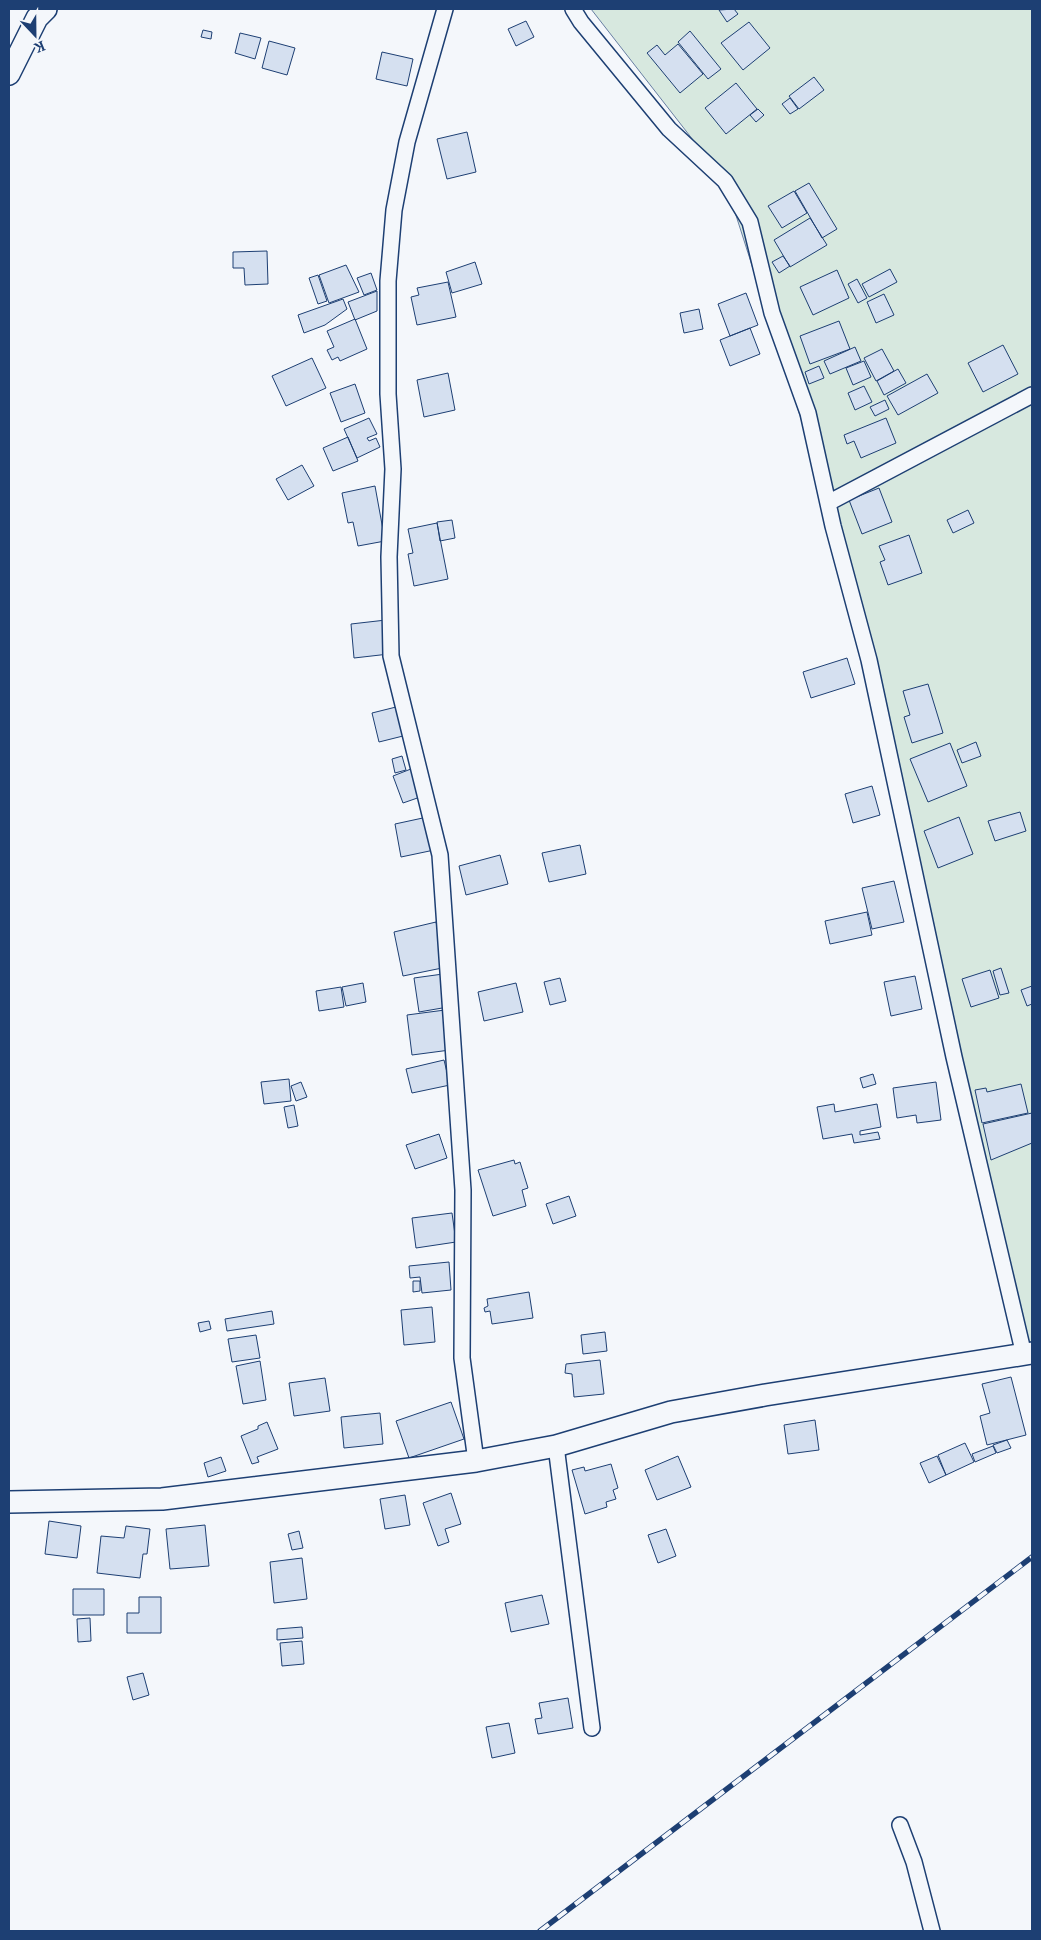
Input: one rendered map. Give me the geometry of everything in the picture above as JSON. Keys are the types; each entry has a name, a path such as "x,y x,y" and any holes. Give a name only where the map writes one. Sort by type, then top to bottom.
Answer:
{"street":[{"path":"9,74 37,18 46,9"},
{"path":"445,9 407,142 394,210 388,281 388,394 393,469 389,567 391,656 440,855 463,1190 462,1358 476,1461"},
{"path":"9,1502 162,1499 476,1461 556,1446 671,1412 765,1395 1028,1354 954,1057 869,660 828,503 808,412 772,313 750,222 725,181 669,129 581,22 573,9"},
{"path":"828,503 1032,395"},
{"path":"556,1446 592,1728"},
{"path":"900,1824 914,1862 932,1931"}],"shaded area":[{"path":"591,9 1032,9 1032,1353 1024,1355 828,503 725,181"}],"building":[{"path":"734,9 738,14 727,22 719,10"},
{"path":"526,21 534,37 516,46 508,29"},
{"path":"749,22 770,48 743,70 721,43"},
{"path":"203,30 212,32 211,39 201,37"},
{"path":"690,31 721,69 708,79 678,42"},
{"path":"240,33 261,38 255,59 235,53"},
{"path":"269,41 295,48 287,75 262,68"},
{"path":"678,44 703,74 680,93 647,53 657,45 665,55"},
{"path":"382,52 413,59 407,86 376,79"},
{"path":"814,77 824,90 799,109 789,96"},
{"path":"736,83 757,109 726,134 705,108"},
{"path":"790,98 798,109 790,114 782,104"},
{"path":"758,109 764,115 756,122 750,115"},
{"path":"467,132 476,172 447,179 437,139"},
{"path":"809,183 837,229 822,238 795,191"},
{"path":"794,191 807,213 782,228 768,206"},
{"path":"810,218 827,245 790,267 774,240"},
{"path":"267,251 268,284 245,285 244,268 233,268 233,252"},
{"path":"783,256 790,266 779,273 772,262"},
{"path":"475,262 482,284 452,293 446,272"},
{"path":"346,265 359,292 329,303 319,275"},
{"path":"890,269 897,282 869,297 862,284"},
{"path":"837,270 849,298 813,315 800,287"},
{"path":"371,273 377,290 364,295 357,278"},
{"path":"318,275 327,301 318,304 309,278"},
{"path":"857,279 867,298 858,303 848,284"},
{"path":"448,282 456,317 417,325 411,297 419,295 417,288"},
{"path":"377,291 377,311 355,320 348,302"},
{"path":"746,293 758,325 730,336 718,304"},
{"path":"884,294 894,315 876,323 867,302"},
{"path":"343,299 347,309 325,325 304,333 298,315"},
{"path":"699,309 703,329 684,333 680,313"},
{"path":"355,319 367,349 340,361 338,357 332,360 327,350 334,347 327,331"},
{"path":"839,321 850,349 810,364 800,336"},
{"path":"750,328 760,354 730,366 720,340"},
{"path":"1003,345 1018,374 983,392 968,363"},
{"path":"855,347 861,361 830,374 824,361"},
{"path":"882,349 894,371 876,381 864,358"},
{"path":"312,358 326,388 286,406 272,376"},
{"path":"864,361 871,377 853,385 846,368"},
{"path":"819,366 824,378 809,384 805,372"},
{"path":"898,369 906,383 884,395 877,381"},
{"path":"448,373 455,410 424,417 417,380"},
{"path":"927,374 938,393 898,415 887,396"},
{"path":"355,384 365,413 341,422 330,393"},
{"path":"864,386 872,402 855,410 848,393"},
{"path":"885,400 889,409 875,416 870,407"},
{"path":"369,418 377,434 367,438 369,441 376,438 380,447 357,458 344,429"},
{"path":"886,418 896,443 861,458 854,441 847,444 844,435"},
{"path":"348,437 358,461 333,471 323,448"},
{"path":"302,465 314,486 288,500 276,479"},
{"path":"375,486 385,541 358,546 353,522 348,523 342,493"},
{"path":"879,488 892,522 862,534 849,500"},
{"path":"968,510 974,523 953,533 947,520"},
{"path":"452,520 455,538 440,541 437,522"},
{"path":"437,523 448,579 414,586 408,554 413,553 408,529"},
{"path":"909,535 922,573 888,585 880,562 885,560 879,546"},
{"path":"386,620 389,654 354,658 351,624"},
{"path":"847,658 855,684 811,698 803,672"},
{"path":"928,684 943,733 912,743 904,717 910,715 903,691"},
{"path":"404,705 411,734 379,742 372,713"},
{"path":"976,742 981,756 962,763 957,750"},
{"path":"950,743 967,786 928,802 910,759"},
{"path":"402,756 406,770 395,773 392,759"},
{"path":"416,767 426,795 403,803 393,776"},
{"path":"872,786 880,815 853,823 845,794"},
{"path":"1020,812 1026,831 995,841 988,821"},
{"path":"432,816 439,849 401,857 395,824"},
{"path":"959,817 973,854 938,868 924,831"},
{"path":"580,845 586,874 549,882 542,853"},
{"path":"500,855 508,884 466,895 459,866"},
{"path":"894,881 904,922 872,929 862,888"},
{"path":"867,912 872,935 830,944 825,921"},
{"path":"436,922 447,967 403,976 394,932"},
{"path":"1001,968 1009,993 1000,995 993,971"},
{"path":"990,970 999,998 971,1007 962,979"},
{"path":"443,974 448,1007 419,1012 414,978"},
{"path":"915,976 922,1009 891,1016 884,982"},
{"path":"560,978 566,1001 550,1005 544,982"},
{"path":"363,983 366,1002 346,1006 342,987"},
{"path":"516,983 523,1012 484,1021 478,992"},
{"path":"1032,986 1032,1004 1027,1006 1021,990"},
{"path":"341,987 344,1007 319,1011 316,991"},
{"path":"445,1010 450,1050 412,1055 407,1015"},
{"path":"444,1060 450,1085 412,1093 406,1069"},
{"path":"873,1074 876,1084 863,1088 860,1078"},
{"path":"289,1079 291,1101 264,1104 261,1082"},
{"path":"301,1082 307,1097 296,1101 291,1086"},
{"path":"936,1082 941,1120 917,1123 916,1115 897,1118 893,1088"},
{"path":"1021,1084 1028,1113 982,1123 975,1090 986,1088 987,1092"},
{"path":"834,1104 835,1112 877,1104 881,1127 860,1131 860,1135 878,1132 880,1139 854,1143 852,1134 823,1139 817,1107"},
{"path":"294,1105 298,1126 288,1128 284,1107"},
{"path":"1032,1113 1032,1143 991,1160 983,1124"},
{"path":"439,1134 447,1158 415,1169 406,1145"},
{"path":"514,1160 515,1164 520,1162 528,1188 522,1190 526,1206 493,1216 478,1170"},
{"path":"569,1196 576,1216 553,1224 546,1204"},
{"path":"452,1213 456,1242 416,1248 412,1218"},
{"path":"449,1262 451,1290 422,1293 420,1277 410,1278 409,1266"},
{"path":"413,1281 420,1281 420,1291 413,1292"},
{"path":"529,1292 533,1318 492,1324 490,1311 485,1312 484,1308 488,1306 487,1299"},
{"path":"432,1307 435,1342 404,1345 401,1310"},
{"path":"272,1311 274,1324 227,1331 225,1319"},
{"path":"209,1321 211,1329 200,1332 198,1323"},
{"path":"605,1332 607,1351 583,1354 581,1335"},
{"path":"256,1335 260,1358 232,1362 228,1339"},
{"path":"600,1360 604,1394 574,1397 572,1374 565,1373 566,1364"},
{"path":"260,1361 266,1400 243,1404 236,1366"},
{"path":"1011,1377 1026,1435 987,1445 980,1416 990,1413 982,1384"},
{"path":"325,1378 330,1411 294,1416 289,1383"},
{"path":"451,1402 464,1439 409,1458 396,1421"},
{"path":"380,1413 383,1444 344,1448 341,1417"},
{"path":"815,1420 819,1450 788,1454 784,1425"},
{"path":"267,1422 278,1449 257,1457 259,1462 252,1464 241,1436 258,1429 258,1426"},
{"path":"1007,1440 1011,1448 997,1453 993,1445"},
{"path":"965,1443 974,1462 946,1475 938,1455"},
{"path":"993,1446 996,1453 975,1462 972,1454"},
{"path":"678,1456 691,1487 657,1500 645,1470"},
{"path":"937,1456 946,1475 929,1483 920,1463"},
{"path":"221,1457 226,1471 208,1477 204,1463"},
{"path":"611,1464 618,1488 613,1490 616,1499 606,1502 607,1507 585,1514 572,1470 584,1467 585,1471"},
{"path":"451,1493 461,1524 445,1529 449,1542 438,1546 423,1503"},
{"path":"405,1495 410,1525 385,1529 380,1499"},
{"path":"49,1521 81,1526 77,1558 45,1554"},
{"path":"205,1525 209,1566 170,1569 166,1529"},
{"path":"126,1526 150,1529 147,1554 143,1554 140,1578 97,1573 101,1536 124,1538"},
{"path":"666,1529 676,1556 658,1563 648,1535"},
{"path":"299,1531 303,1548 292,1550 288,1534"},
{"path":"302,1558 307,1599 274,1603 270,1562"},
{"path":"73,1589 104,1589 104,1615 73,1615"},
{"path":"542,1595 549,1624 511,1632 505,1603"},
{"path":"139,1597 161,1597 161,1633 127,1633 127,1613 139,1613"},
{"path":"90,1618 91,1641 78,1642 77,1619"},
{"path":"302,1627 303,1638 277,1640 277,1629"},
{"path":"302,1641 304,1664 282,1666 280,1643"},
{"path":"143,1673 149,1695 133,1700 127,1677"},
{"path":"568,1698 573,1728 538,1734 535,1719 542,1718 539,1703"},
{"path":"509,1723 515,1753 492,1758 486,1727"}],"railway":[{"path":"540,1931 1032,1557"}]}
